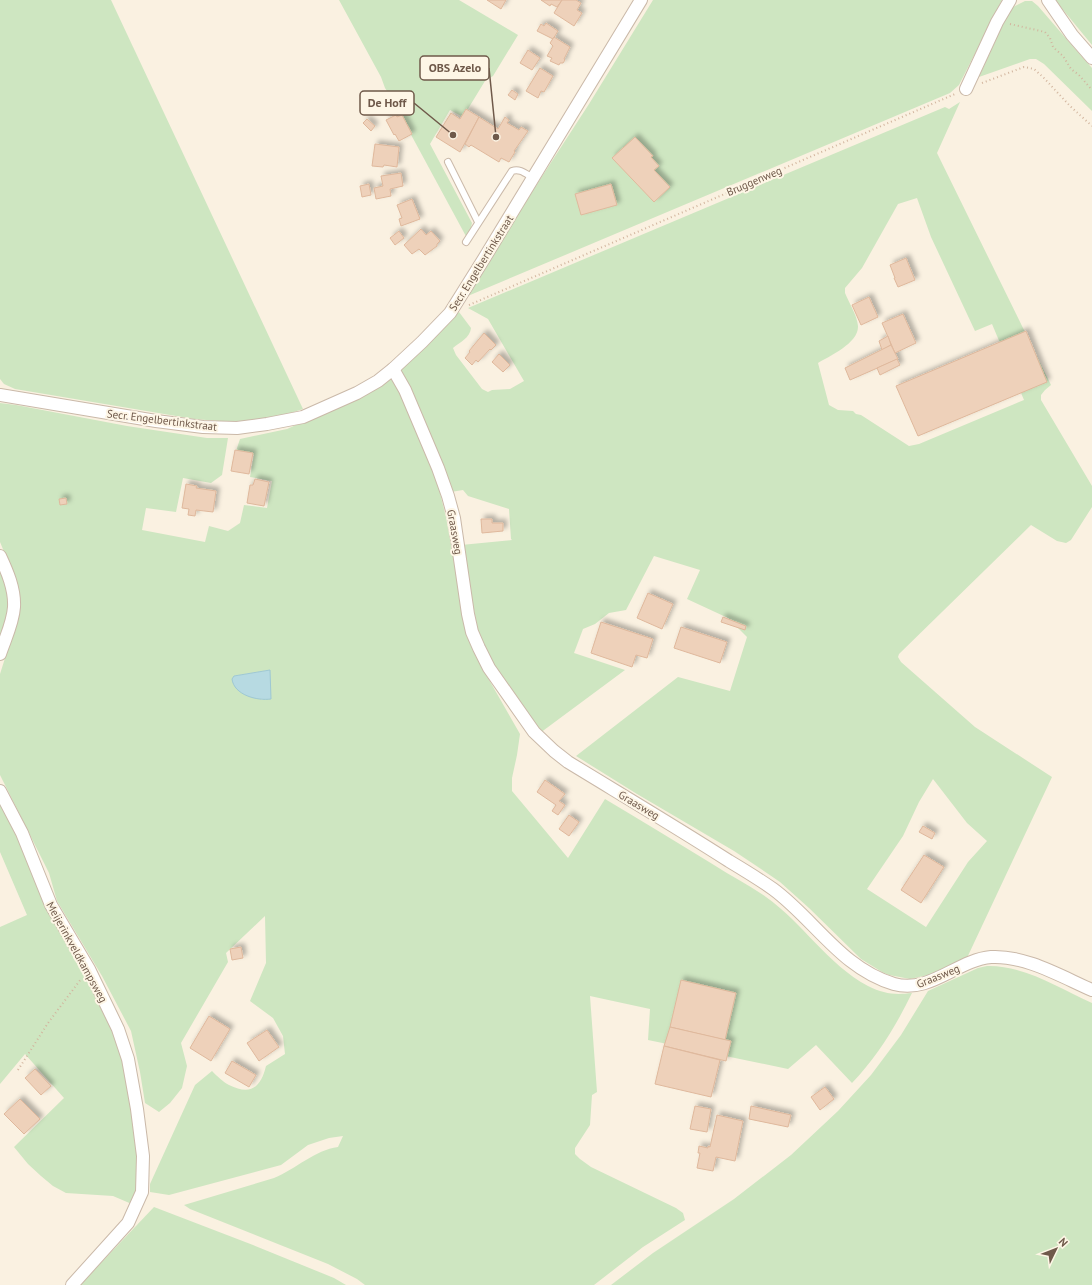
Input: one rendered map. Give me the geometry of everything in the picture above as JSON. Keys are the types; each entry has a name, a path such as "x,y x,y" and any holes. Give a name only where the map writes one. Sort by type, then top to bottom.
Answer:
{"street":[{"name":"Secr. Engelbertinkstraat","path":"0,395 164,422 203,427 237,428 303,417 357,393 378,381 393,370 450,313 641,0"},
{"path":"966,89 997,22 1010,0"},
{"path":"1048,0 1072,35 1092,58"},
{"name":"Graasweg","path":"393,370 405,390 438,468 448,496 454,518 468,614 474,637 489,668 498,681 534,732 554,751 568,762 687,834 772,889 789,902 834,947 865,971 879,978 904,986 920,985 971,962 993,957 1028,962 1092,990"},
{"path":"0,556 7,571 12,588 14,606 11,624 0,654"},
{"name":"Meijerinkveldkampsweg","path":"0,791 22,832 50,905 89,969 118,1029 128,1059 137,1109 143,1156 144,1174 142,1192 128,1223 72,1285"}],"lane":[{"path":"448,162 478,222"},
{"path":"466,242 512,171 516,169 519,170 533,178"}],"path":[{"path":"997,22 1045,32 1050,38 1053,47 1063,56 1071,69 1079,75 1092,90"},
{"name":"Bruggenweg","path":"450,313 966,89 1024,67 1034,69 1043,76 1070,106 1092,126"},
{"path":"18,1070 48,1024 89,969"}],"green space":[{"path":"0,0 111,0 303,409 276,417 262,419 222,421 194,419 15,389 4,384 0,379"},
{"path":"339,0 459,0 518,35 493,76 485,81 463,117 450,110 430,144 472,223 468,240 385,88 381,77"},
{"path":"653,0 1002,0 959,85 950,93 463,298 589,104"},
{"path":"1055,0 1092,0 1092,45"},
{"path":"1025,1 1032,1 1038,6 1092,68 1092,111 1044,64 1036,59 1030,59 979,77 1008,13 1013,7"},
{"path":"960,102 937,153 1051,385 1041,395 1041,400 1092,486 1092,507 1071,540 1066,543 1057,541 1031,525 899,654 898,657 901,662 975,727 1052,777 966,960 933,974 910,979 889,975 861,959 780,882 734,851 576,756 678,677 730,691 747,637 728,618 687,599 700,570 654,556 626,610 609,613 595,624 583,629 574,653 625,670 540,733 488,656 478,630 461,545 512,540 509,509 468,496 463,490 451,492 406,379 399,368 453,315 459,312 471,328 467,337 453,348 456,355 482,389 488,392 492,390 510,389 524,381 488,319 468,308 945,107 949,109","holes":["917,198 931,237 975,331 992,324 1024,400 919,444 909,446 861,415 856,414 853,411 838,410 829,405 818,363 836,353 854,338 858,326 855,313 845,293 845,288 862,268 898,204","933,779 967,823 987,841 968,862 926,927 867,889 903,836 919,802"]},
{"path":"392,374 436,477 446,517 466,630 476,657 520,734 512,778 512,791 568,858 605,799 766,897 779,907 827,955 853,977 879,991 895,994 912,993 885,1041 870,1063 852,1083 816,1045 788,1069 648,1040 650,1009 590,996 597,1092 592,1095 590,1125 575,1148 575,1154 591,1167 676,1208 683,1213 685,1220 643,1247 594,1285 365,1285 357,1279 328,1264 190,1209 184,1205 274,1178 321,1152 338,1147 343,1136 329,1138 308,1145 281,1165 169,1195 150,1192 150,1184 195,1085 212,1071 222,1081 229,1085 243,1090 254,1088 261,1079 266,1066 285,1054 283,1036 273,1018 250,1001 266,963 265,916 226,953 228,962 181,1043 187,1066 182,1088 170,1103 159,1112 145,1103 131,1031 102,976 57,901 49,873 0,775 0,674 18,617 12,571 0,542 0,403 127,426 207,438 228,438 222,475 211,483 183,478 176,512 146,508 142,530 205,542 209,526 228,531 240,523 244,505 267,508 272,481 250,477 254,455 236,451 240,439 287,429 334,408","holes":["270,670 262,700 234,676"]},
{"path":"0,565 4,574 10,610 0,645"},
{"path":"0,799 97,992 123,1056 140,1159 134,1205 113,1196 66,1193 53,1186 41,1176 28,1164 14,1147 64,1098 25,1054 0,1084 0,927 27,915 0,852"},
{"path":"987,966 1014,969 1028,973 1092,1003 1092,1285 611,1285 653,1253 734,1199 791,1155 838,1111 871,1075 901,1035 928,991 978,968"},
{"path":"154,1207 253,1245 334,1278 346,1285 80,1285"}],"water":[{"path":"270,670 271,699 259,699 247,696 237,689 232,679 234,676"}],"building":[{"path":"487,0 506,0 501,9"},
{"path":"541,0 562,0 557,7 551,4 550,6"},
{"path":"562,0 576,0 581,3 577,10 582,13 574,26 554,13"},
{"path":"546,23 558,31 553,39 537,31 541,24 544,26"},
{"path":"554,37 570,47 564,59 565,60 559,65 550,61 552,58 547,56 553,46 550,43"},
{"path":"528,50 540,58 532,70 520,63"},
{"path":"540,68 553,76 544,92 541,91 538,98 526,91"},
{"path":"512,90 518,94 515,100 508,95"},
{"path":"466,109 479,117 460,152 436,137 451,113 460,119"},
{"path":"396,115 397,117 402,115 412,134 399,141 386,120"},
{"path":"479,117 498,129 505,117 509,120 507,123 519,130 521,127 528,131 514,151 515,152 509,162 501,158 499,162 471,145 469,147 465,144"},
{"path":"367,119 375,126 371,131 363,123"},
{"path":"635,137 653,156 651,157 659,166 654,170 670,187 654,202 612,158"},
{"path":"375,144 399,147 397,167 384,165 383,167 372,166"},
{"path":"401,173 403,186 390,189 391,196 376,199 374,188 383,186 381,176"},
{"path":"369,184 371,195 362,197 360,186"},
{"path":"611,184 617,205 581,215 575,194"},
{"path":"412,199 420,219 401,226 399,219 402,218 397,205"},
{"path":"421,229 426,235 431,231 440,241 437,246 425,255 419,249 412,254 404,245"},
{"path":"399,231 404,238 395,245 390,238"},
{"path":"906,258 915,280 898,287 890,265"},
{"path":"869,297 878,317 861,325 852,305"},
{"path":"903,314 916,343 895,353 882,323"},
{"path":"1026,331 1047,382 918,436 896,386"},
{"path":"484,333 496,345 491,350 490,349 478,362 476,360 472,365 465,358"},
{"path":"888,336 891,345 882,350 879,341"},
{"path":"891,345 898,359 850,380 845,368"},
{"path":"499,354 510,365 503,372 492,362"},
{"path":"897,359 900,365 880,375 877,368"},
{"path":"235,450 253,453 249,474 231,471"},
{"path":"255,479 269,482 264,506 247,503 250,485 253,485"},
{"path":"186,484 197,486 196,488 216,491 213,512 196,510 195,516 188,515 189,509 182,508"},
{"path":"66,498 67,504 60,505 59,499"},
{"path":"481,519 492,519 492,523 503,523 503,531 482,533"},
{"path":"648,593 673,604 662,629 637,618"},
{"path":"723,617 746,626 745,630 721,622"},
{"path":"601,622 653,639 647,658 636,655 632,667 591,653"},
{"path":"681,627 727,642 720,663 674,648"},
{"path":"545,780 565,794 559,801 565,805 558,815 552,811 556,805 537,792"},
{"path":"569,815 579,822 569,836 559,829"},
{"path":"923,826 935,833 932,839 919,832"},
{"path":"924,855 944,867 921,903 901,890"},
{"path":"241,947 243,958 232,960 230,949"},
{"path":"681,980 736,993 725,1040 670,1027"},
{"path":"209,1016 230,1029 211,1061 190,1048"},
{"path":"670,1027 731,1041 726,1061 664,1046"},
{"path":"267,1030 279,1047 259,1061 247,1043"},
{"path":"664,1046 720,1060 711,1097 655,1084"},
{"path":"232,1061 256,1075 249,1087 225,1073"},
{"path":"35,1069 51,1086 41,1095 25,1078"},
{"path":"825,1087 834,1099 820,1110 811,1097"},
{"path":"20,1099 40,1119 24,1134 4,1114"},
{"path":"695,1106 711,1109 707,1132 690,1129"},
{"path":"751,1106 791,1115 788,1127 749,1119"},
{"path":"717,1115 743,1121 735,1161 716,1157 713,1171 697,1168 700,1153 698,1153 699,1146 710,1147"}],"place":[{"name":"De Hoff","path":"453,135"},
{"name":"OBS Azelo","path":"496,137"}]}
